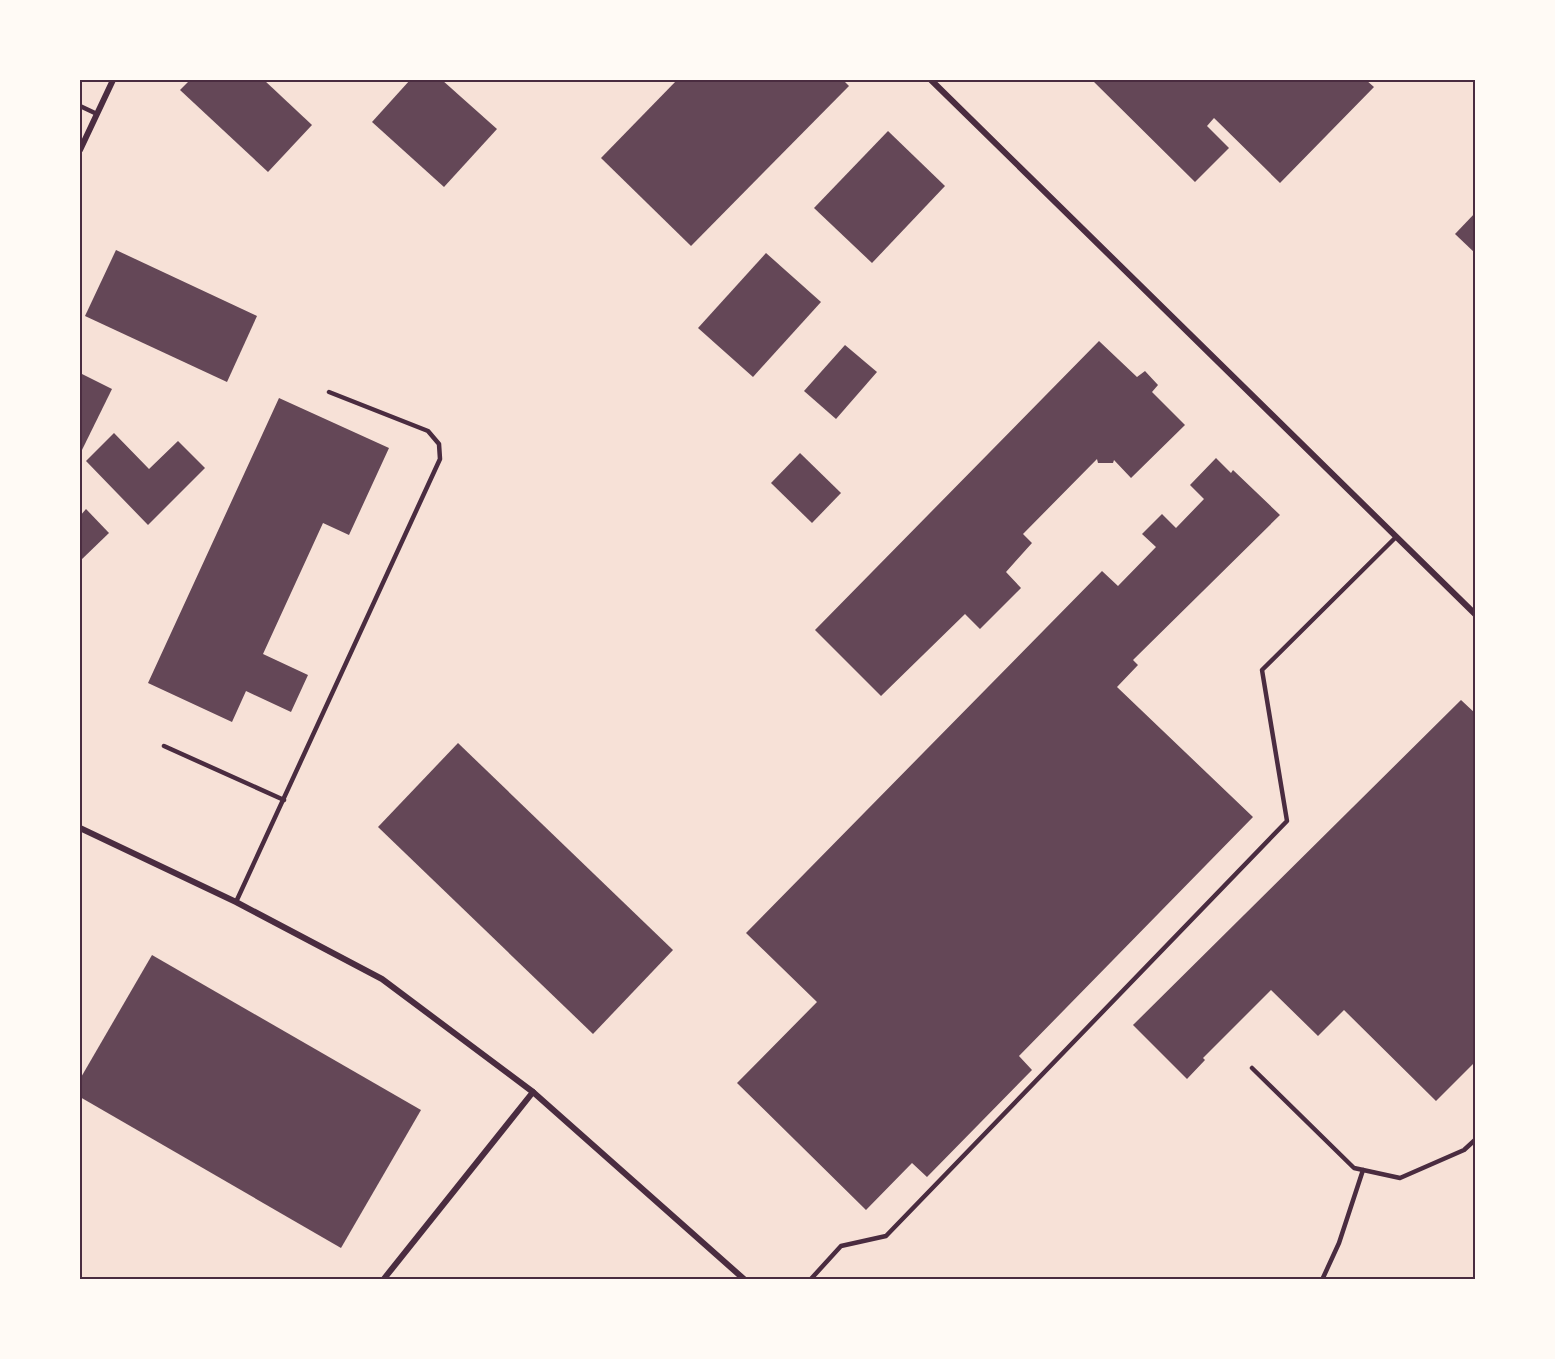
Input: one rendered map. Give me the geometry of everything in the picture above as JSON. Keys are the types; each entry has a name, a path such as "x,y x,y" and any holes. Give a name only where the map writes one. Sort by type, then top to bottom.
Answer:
{"street":[{"path":"80,150 113,80"},
{"path":"930,80 1476,615"},
{"path":"80,828 236,902 382,979 533,1092 745,1280"},
{"path":"383,1280 533,1092"}],"lane":[{"path":"80,106 97,114"},
{"path":"236,902 440,459 439,444 428,431 329,392"},
{"path":"810,1280 841,1246 886,1236 1287,821 1262,670 1396,537"},
{"path":"164,746 284,800"},
{"path":"1252,1068 1354,1168 1400,1178 1464,1150 1476,1139"},
{"path":"1322,1280 1339,1243 1363,1170"}],"building":[{"path":"190,80 264,80 312,125 268,172 180,90"},
{"path":"410,80 442,80 497,129 444,187 372,122"},
{"path":"677,80 843,80 849,86 691,246 601,158"},
{"path":"1092,80 1366,80 1374,87 1280,183 1214,118 1207,126 1229,148 1195,182"},
{"path":"888,131 945,186 872,263 814,208"},
{"path":"1476,212 1476,254 1455,234"},
{"path":"116,250 257,316 227,382 85,316"},
{"path":"766,253 821,302 753,377 698,328"},
{"path":"1099,341 1137,377 1145,371 1158,385 1152,392 1185,425 1131,478 1114,460 1113,463 1098,463 1097,459 1023,534 1032,543 1006,572 1021,588 980,629 965,614 881,696 815,630"},
{"path":"845,345 877,372 836,419 804,391"},
{"path":"80,373 112,389 80,454"},
{"path":"279,398 389,448 349,535 323,523 263,654 308,675 291,712 246,691 232,722 148,683"},
{"path":"114,433 149,469 178,441 205,468 148,525 86,461"},
{"path":"800,453 841,493 812,523 771,483"},
{"path":"1216,458 1231,473 1233,470 1280,515 1133,660 1138,665 1117,687 1253,817 1019,1056 1032,1070 927,1177 912,1163 866,1210 737,1083 817,1002 746,933 1102,571 1118,586 1156,547 1142,534 1162,514 1176,528 1204,499 1190,485"},
{"path":"86,509 109,533 80,561 80,516"},
{"path":"1461,700 1476,714 1476,1061 1436,1101 1344,1010 1318,1036 1271,990 1203,1058 1205,1060 1187,1079 1133,1025"},
{"path":"458,743 673,950 593,1034 378,827"},
{"path":"152,955 421,1110 341,1248 80,1097 80,1079"}]}
